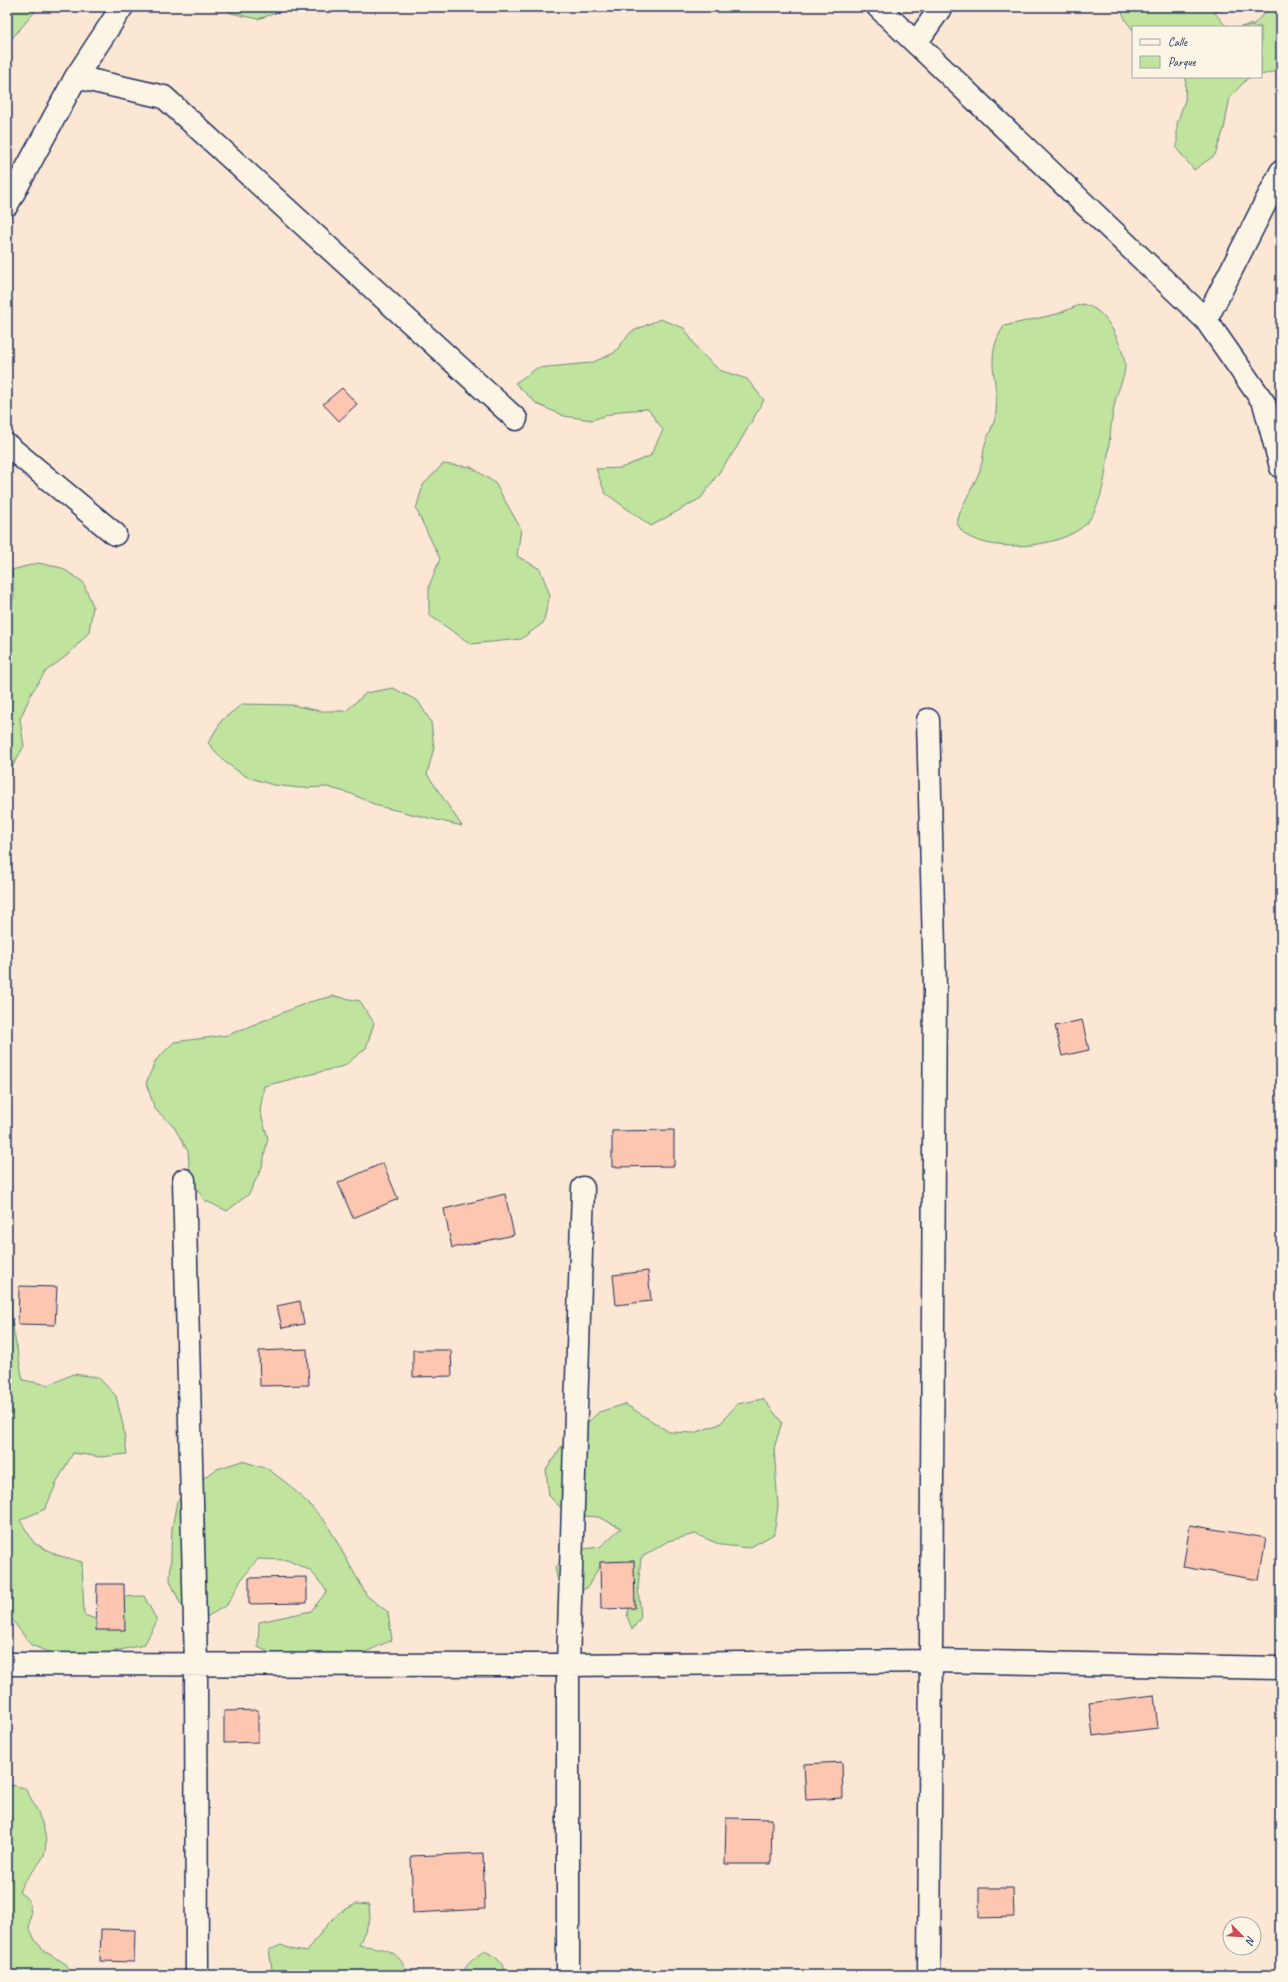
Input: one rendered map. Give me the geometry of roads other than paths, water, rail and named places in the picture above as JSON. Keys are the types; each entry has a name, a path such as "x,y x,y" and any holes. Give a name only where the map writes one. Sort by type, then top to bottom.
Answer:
{"street":[{"path":"7,205 76,77 122,7"},
{"path":"878,7 1206,320 1264,403 1281,467"},
{"path":"916,43 940,7"},
{"path":"76,77 164,97 516,419"},
{"path":"1206,320 1281,172"},
{"path":"7,445 115,534"},
{"path":"928,720 935,986 929,1975"},
{"path":"184,1180 196,1664 197,1975"},
{"path":"568,1975 568,1665 583,1188"},
{"path":"7,1664 568,1665 932,1661 1281,1668"}]}
